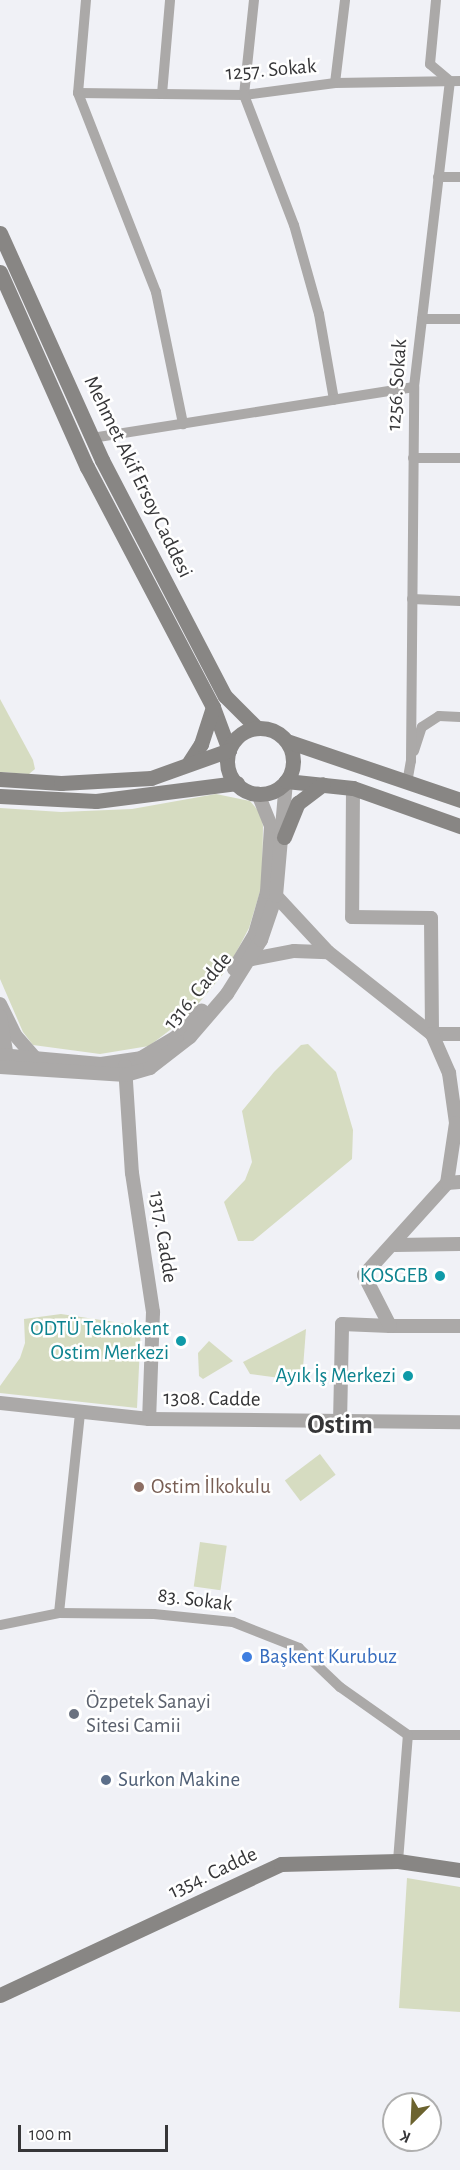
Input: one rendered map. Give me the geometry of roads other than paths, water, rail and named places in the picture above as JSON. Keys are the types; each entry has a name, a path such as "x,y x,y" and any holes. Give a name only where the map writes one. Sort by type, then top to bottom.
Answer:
{"main road":[{"name":"Mehmet Akif Ersoy Caddesi","path":"0,233 92,438 225,696 257,728"},
{"name":"Mehmet Akif Ersoy Caddesi","path":"0,272 87,466 213,707 229,750"},
{"path":"188,764 201,744 213,707"},
{"path":"237,783 228,768 229,750 240,735 257,728 274,730 287,741 458,800"},
{"path":"0,796 96,801 237,783 258,793 273,791 286,781 293,762 287,741"},
{"path":"0,779 61,783 151,778 229,750"},
{"path":"286,781 353,788 460,826"},
{"path":"284,837 298,803 323,784"},
{"name":"1354. Cadde","path":"0,1995 281,1864 398,1861 460,1870"}],"street":[{"path":"86,0 78,93 156,292 183,424"},
{"path":"162,94 170,0"},
{"path":"254,0 244,95 294,225 319,314 334,400"},
{"name":"1257. Sokak","path":"78,93 244,95 336,83 345,0"},
{"path":"436,0 430,64 455,81"},
{"path":"336,83 455,81"},
{"name":"1256. Sokak","path":"407,783 411,761 414,387 438,177 455,81"},
{"path":"438,177 460,177"},
{"path":"422,320 460,319"},
{"path":"92,438 414,387"},
{"path":"413,458 460,458"},
{"path":"412,600 460,601"},
{"path":"411,761 422,728 439,716 460,717"},
{"name":"1316. Cadde","path":"4,1061 150,1068 171,1055 227,994 252,958 276,896 284,837 286,781"},
{"path":"353,788 352,917 431,918 432,1034 449,1073 456,1123 454,1183 364,1275 390,1326"},
{"name":"1316. Cadde","path":"4,1061 35,1058 125,1068 176,1037 217,994 255,934 267,892 271,825 258,793"},
{"path":"276,896 328,952 432,1034 460,1034"},
{"path":"252,958 294,951 328,952"},
{"path":"0,1004 15,1035 35,1058"},
{"path":"0,1016 4,1061"},
{"name":"1317. Cadde","path":"125,1068 132,1173 153,1312 149,1419"},
{"path":"395,1245 460,1244"},
{"path":"340,1423 342,1324 460,1326"},
{"name":"1308. Cadde","path":"0,1402 149,1419 340,1423 460,1422"},
{"path":"59,1613 80,1412"},
{"name":"83. Sokak","path":"0,1625 59,1613 154,1614 233,1622 299,1648 339,1688 408,1736"},
{"path":"398,1861 408,1736 460,1735"}],"place":[{"name":"KOSGEB","path":"440,1276"},
{"name":"ODTÜ Teknokent Ostim Merkezi","path":"181,1341"},
{"name":"Ayık İş Merkezi","path":"408,1376"},
{"name":"Ostim İlkokulu","path":"139,1487"},
{"name":"Başkent Kurubuz","path":"247,1657"},
{"name":"Özpetek Sanayi Sitesi Camii","path":"74,1714"},
{"name":"Surkon Makine","path":"106,1780"}],"district":[{"name":"Ostim","path":"340,1425"}]}
